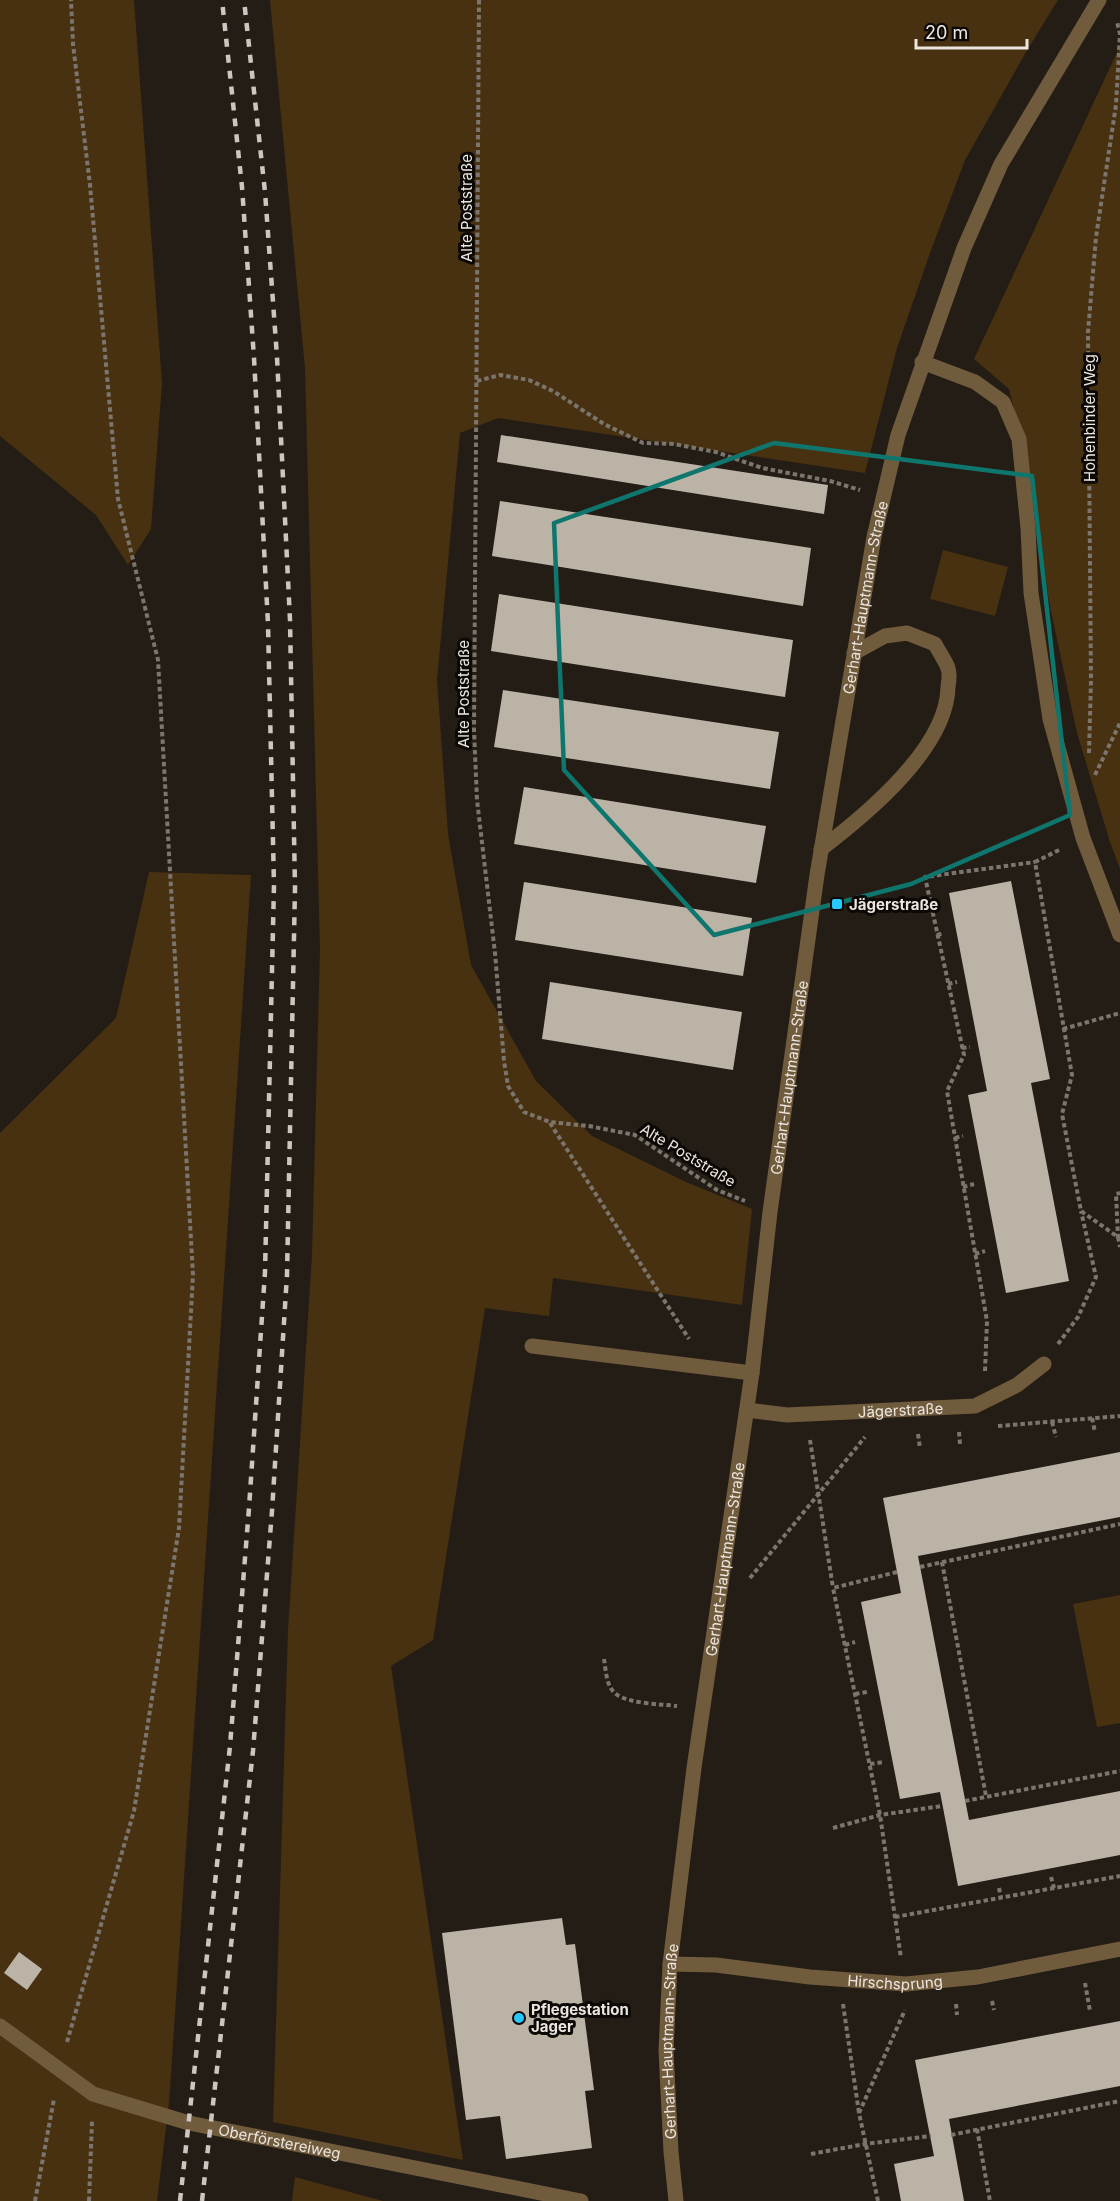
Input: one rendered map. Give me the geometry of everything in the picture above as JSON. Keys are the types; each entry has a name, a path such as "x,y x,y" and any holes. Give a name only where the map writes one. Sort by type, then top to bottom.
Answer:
{"street":[{"name":"Gerhart-Hauptmann-Straße","path":"676,2201 666,2051 670,1964 702,1709 747,1410 770,1212 821,849 874,537 898,435 964,248 1000,164 1099,0"},
{"path":"922,362 975,382 1003,402 1019,439 1028,528 1031,593 1050,718 1083,838 1120,935"},
{"path":"821,849 860,819 899,780 931,740 948,703 949,670 935,644 907,633 885,636 854,653"},
{"path":"532,1346 752,1373"},
{"name":"Jägerstraße","path":"747,1410 787,1415 975,1406 1017,1385 1044,1364"},
{"name":"Hirschsprung","path":"670,1964 716,1965 842,1980 906,1984 978,1977 1120,1949"},
{"name":"Oberförstereiweg","path":"0,2026 93,2094 189,2123 581,2201"}],"path":[{"path":"35,2201 59,2070 134,1811 179,1528 194,1275 158,660 118,498 90,185 73,44 71,0"},
{"name":"Alte Poststraße","path":"479,0 474,719 477,800 508,1086 524,1112 550,1122 589,1126 635,1135 717,1190 770,1212"},
{"name":"Hohenbinder Weg","path":"1089,756 1091,680 1088,332 1096,237 1116,105 1120,34 1115,11"},
{"path":"477,381 500,375 529,380 553,391 604,424 643,443 674,444 716,452 762,468 830,481 883,498"},
{"path":"1092,780 1120,723"},
{"path":"984,1402 987,1321 947,1092 964,1055 925,878 1035,862 1083,838"},
{"path":"1035,862 1072,1075 1062,1113 1096,1277 1078,1317 1044,1364"},
{"path":"937,935 944,933"},
{"path":"948,984 957,982"},
{"path":"1064,1029 1120,1013"},
{"path":"962,1048 970,1047"},
{"path":"550,1122 708,1368"},
{"path":"955,1138 963,1137"},
{"path":"963,1187 974,1184"},
{"path":"1120,1193 1116,1194 1120,1247"},
{"path":"1081,1211 1119,1237"},
{"path":"975,1254 985,1251"},
{"path":"746,1584 818,1498 887,1409"},
{"path":"1092,1418 1095,1432"},
{"path":"1052,1422 1056,1437"},
{"path":"917,1431 920,1448"},
{"path":"809,1436 833,1588 880,1815 906,1984 907,2006 859,2113"},
{"path":"920,1567 1120,1524"},
{"path":"942,1562 986,1796"},
{"path":"833,1588 897,1572"},
{"path":"845,1645 855,1642"},
{"path":"604,1659 607,1679 615,1694 627,1700 702,1709"},
{"path":"855,1694 867,1692"},
{"path":"870,1764 884,1762"},
{"path":"965,1802 1120,1771"},
{"path":"833,1828 880,1815 942,1806"},
{"path":"895,1917 1120,1876"},
{"path":"1051,1877 1054,1888"},
{"path":"999,1887 1000,1898"},
{"path":"842,1980 843,2008 859,2113 878,2201"},
{"path":"1084,1980 1090,2011"},
{"path":"89,2201 93,2094"},
{"path":"951,2134 1120,2101"},
{"path":"977,2129 990,2201"},
{"path":"811,2154 865,2144 931,2136"}],"highlighted area":[{"path":"774,443 1032,476 1070,815 911,884 714,935 564,770 554,523"}],"shaded area":[{"path":"0,0 134,0 162,383 151,529 128,565 96,515 0,436"},
{"path":"270,0 1058,0 965,160 897,348 865,473 498,418 460,433 437,680 448,834 471,965 536,1081 592,1136 686,1182 752,1209 742,1305 553,1278 549,1316 485,1308 433,1640 391,1666 463,2160 273,2122 288,1630 312,1255 320,949 305,368"},
{"path":"1120,46 1120,869 1077,733 1049,602 1037,506 1009,389 974,359"},
{"path":"943,550 1008,567 995,616 930,599"},
{"path":"149,872 251,875 169,2103 157,2201 0,2201 0,1133 116,1018"},
{"path":"1120,1595 1120,1723 1097,1727 1073,1604"},
{"path":"295,2177 383,2201 292,2201"}],"building":[{"path":"501,435 828,485 824,514 497,462"},
{"path":"500,501 811,548 803,606 492,556"},
{"path":"499,594 793,640 785,697 491,651"},
{"path":"503,690 779,732 770,789 494,747"},
{"path":"524,787 766,826 756,883 514,844"},
{"path":"1011,881 1050,1079 1031,1083 1069,1281 1006,1293 968,1095 987,1091 949,893"},
{"path":"524,882 752,918 743,976 515,940"},
{"path":"550,982 742,1012 733,1070 542,1039"},
{"path":"1120,1452 1120,1517 918,1556 969,1820 1120,1791 1120,1855 958,1886 940,1792 900,1799 861,1602 901,1593 883,1498"},
{"name":"Pflegestation Jager","path":"562,1918 566,1945 575,1944 594,2090 585,2091 592,2148 506,2159 500,2116 466,2120 442,1933"},
{"path":"19,1952 42,1969 27,1990 4,1973"},
{"path":"1120,2021 1120,2086 949,2119 964,2201 901,2201 894,2164 934,2156 915,2060"}],"railway":[{"path":"180,2201 230,1746 249,1508 265,1272 274,885 268,624 254,358 242,187 222,0"},
{"path":"202,2201 253,1751 272,1511 287,1275 295,888 290,620 277,357 265,192 244,0"}],"place":[{"name":"Jägerstraße","path":"837,904"},
{"name":"Pflegestation Jager","path":"519,2018"}]}
